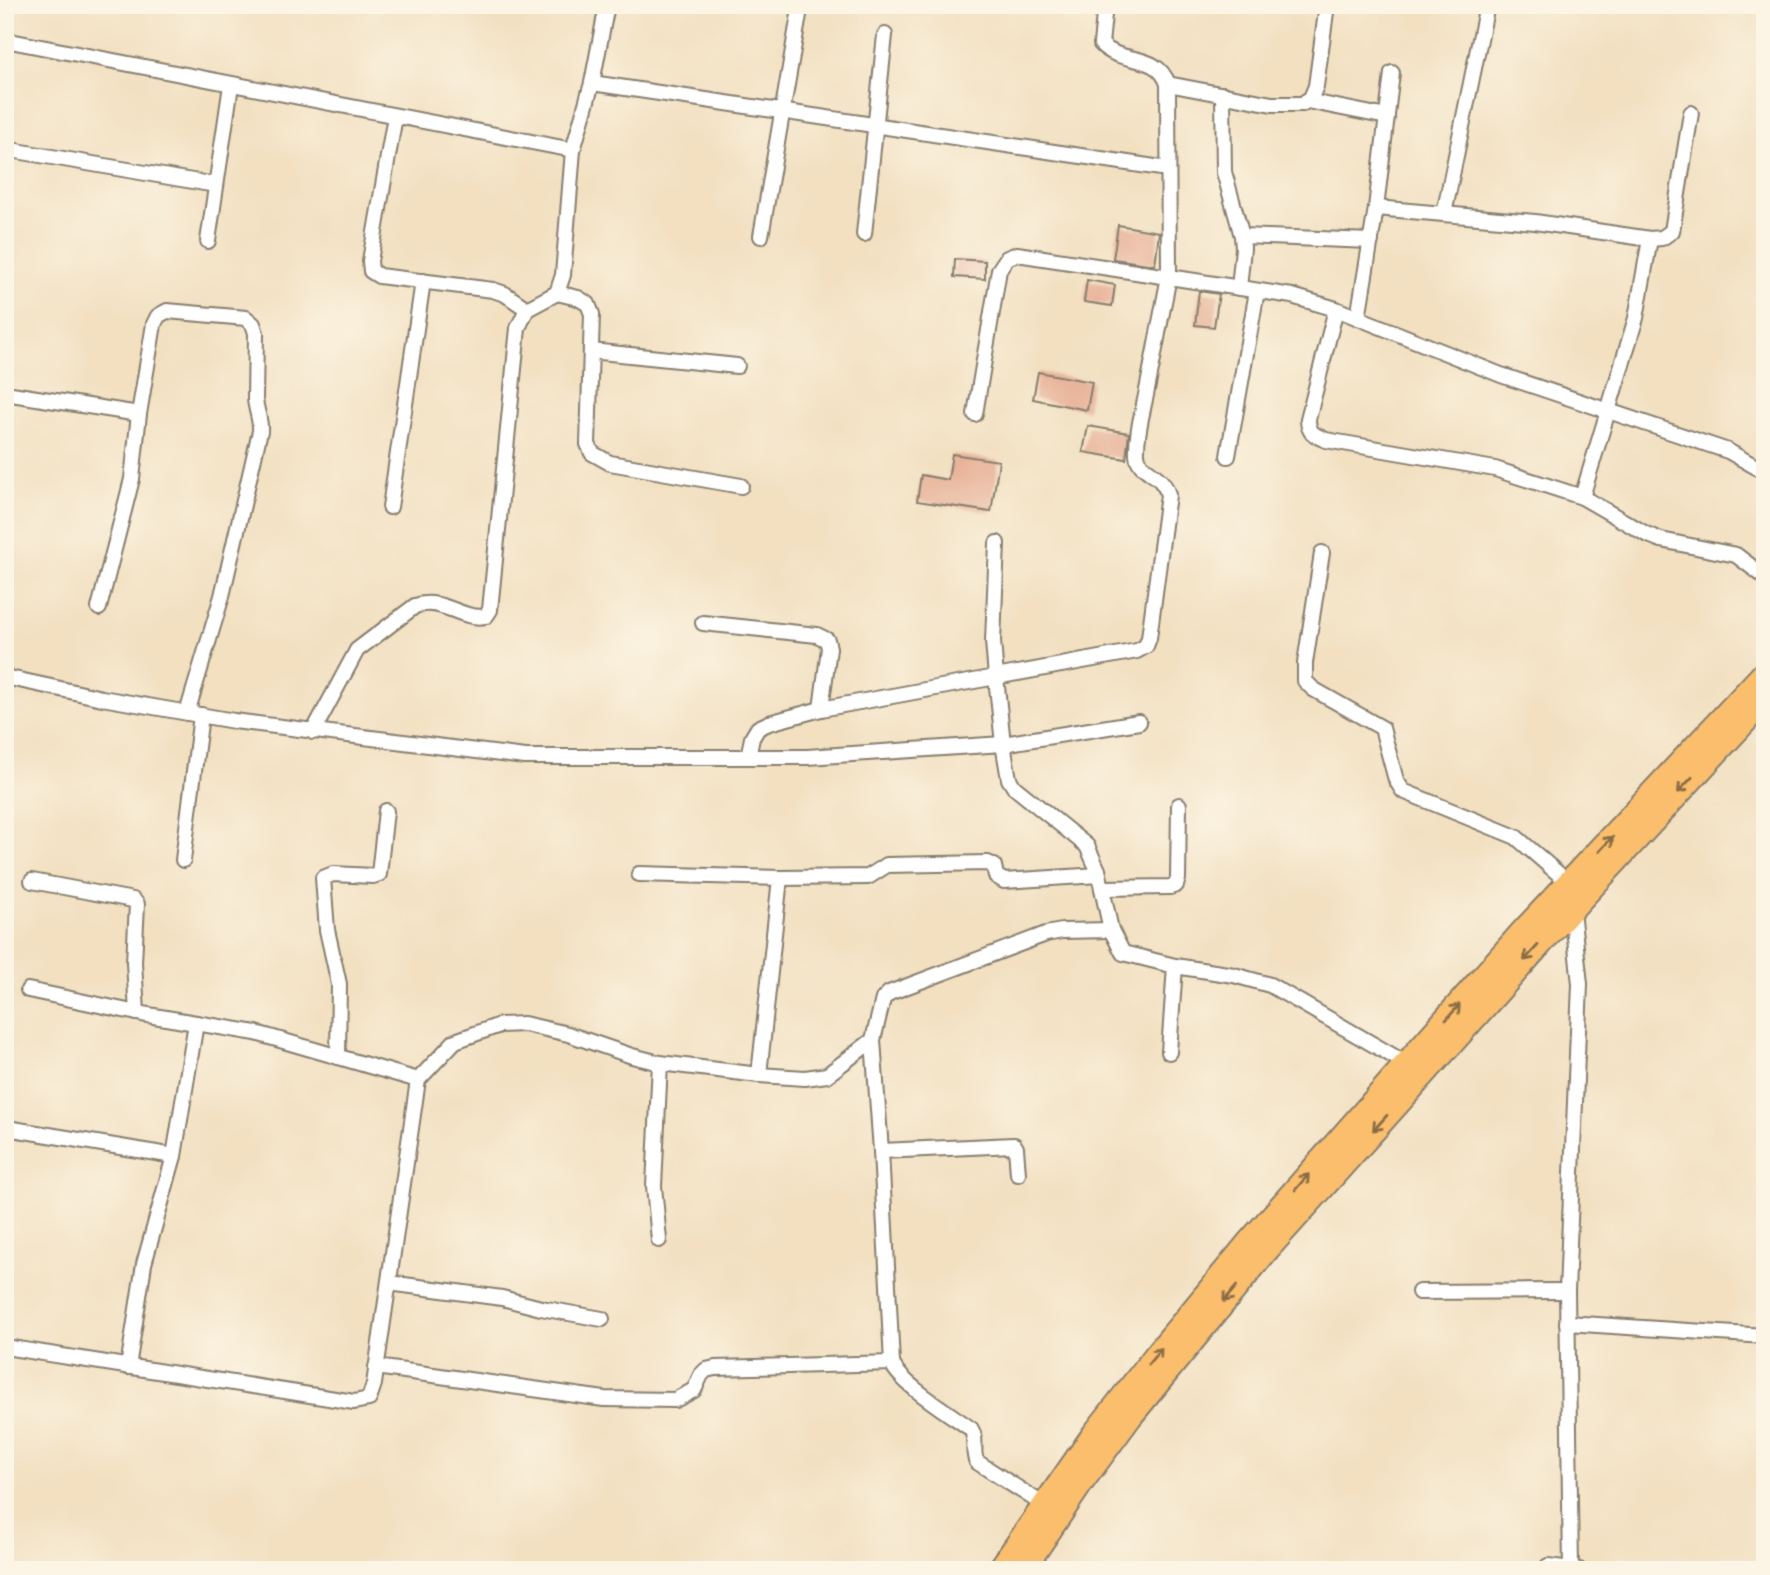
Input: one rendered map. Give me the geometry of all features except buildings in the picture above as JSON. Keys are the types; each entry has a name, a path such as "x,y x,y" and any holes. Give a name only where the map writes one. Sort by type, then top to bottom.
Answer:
{"highway":[{"path":"1022,1570 1082,1481 1200,1329 1267,1249 1572,908 1707,749 1765,673"},
{"path":"1000,1570 1044,1505 1154,1357 1250,1242 1569,883 1707,749 1765,699"}],"street":[{"path":"557,293 563,275 573,150 592,83 607,5"},
{"path":"748,757 752,738 758,728 821,709 1137,651 1146,646 1168,495 1166,485 1159,477 1141,466 1137,456 1169,277 1168,84 1164,72 1155,65 1108,52 1101,44 1105,5"},
{"path":"1168,84 1286,106 1302,104 1307,101 1316,86 1326,5"},
{"path":"1444,214 1487,5"},
{"path":"761,236 800,9"},
{"path":"864,234 885,35"},
{"path":"5,40 573,150"},
{"path":"1358,318 1376,208 1392,73"},
{"path":"592,83 1168,169"},
{"path":"208,240 231,85"},
{"path":"1223,94 1224,172 1243,248 1239,288"},
{"path":"1307,101 1387,117"},
{"path":"1376,208 1535,222 1650,239 1662,238 1672,231 1691,113"},
{"path":"395,116 370,261 372,271 379,276 494,290 527,309"},
{"path":"5,149 216,185"},
{"path":"1242,236 1371,241"},
{"path":"1582,496 1636,318 1650,239"},
{"path":"975,414 999,270 1007,258 1017,254 1292,296 1336,309 1501,375 1728,451 1765,472"},
{"path":"390,507 422,281"},
{"path":"1228,456 1257,291"},
{"path":"313,732 357,650 415,606 425,603 438,604 479,618 486,617 491,610 518,328 527,309 557,293 578,298 588,304 592,314 588,444 592,453 610,463 741,486"},
{"path":"1336,309 1308,419 1308,428 1312,434 1326,440 1485,466 1582,496 1646,534 1661,540 1726,552 1746,561 1765,577"},
{"path":"99,608 132,479 139,414 154,324 158,316 167,311 246,318 253,324 256,332 255,399 261,421 260,431 194,714 183,860"},
{"path":"591,351 737,366"},
{"path":"5,393 139,414"},
{"path":"997,543 993,641 1009,779 1014,787 1087,846 1100,881 1111,930 1123,953 1175,966 1234,975 1270,985 1407,1064"},
{"path":"1322,554 1305,663 1305,681 1313,689 1382,728 1396,780 1403,791 1516,837 1569,883 1580,984 1567,1292 1576,1569 1548,1566 1547,1570"},
{"path":"703,623 817,635 827,640 829,648 821,709"},
{"path":"5,677 194,714 313,732 525,757 807,757 1003,744 1139,722"},
{"path":"639,874 780,878 868,877 874,876 883,866 988,863 994,866 996,876 1004,881 1100,881 1170,887 1176,884 1179,805"},
{"path":"338,1057 339,984 326,922 323,878 333,874 379,874 386,811"},
{"path":"759,1075 780,878"},
{"path":"33,881 133,900 137,904 134,974 137,1013"},
{"path":"1044,1505 977,1462 974,1457 976,1441 971,1429 894,1371 873,1040 883,999 889,993 1046,934 1111,930"},
{"path":"1169,1052 1175,966"},
{"path":"28,990 137,1013 256,1033 418,1080"},
{"path":"128,1367 145,1264 174,1156 196,1023"},
{"path":"5,1348 354,1402 369,1399 389,1283 418,1080 455,1041 500,1025 524,1024 660,1063 805,1078 827,1075 873,1040"},
{"path":"659,1240 654,1186 660,1063"},
{"path":"13,1129 174,1156"},
{"path":"881,1151 1014,1145 1018,1174"},
{"path":"389,1283 502,1298 602,1319"},
{"path":"1419,1292 1567,1292"},
{"path":"1567,1323 1765,1336"},
{"path":"376,1367 604,1399 675,1400 694,1390 706,1370 715,1368 892,1363"}]}
